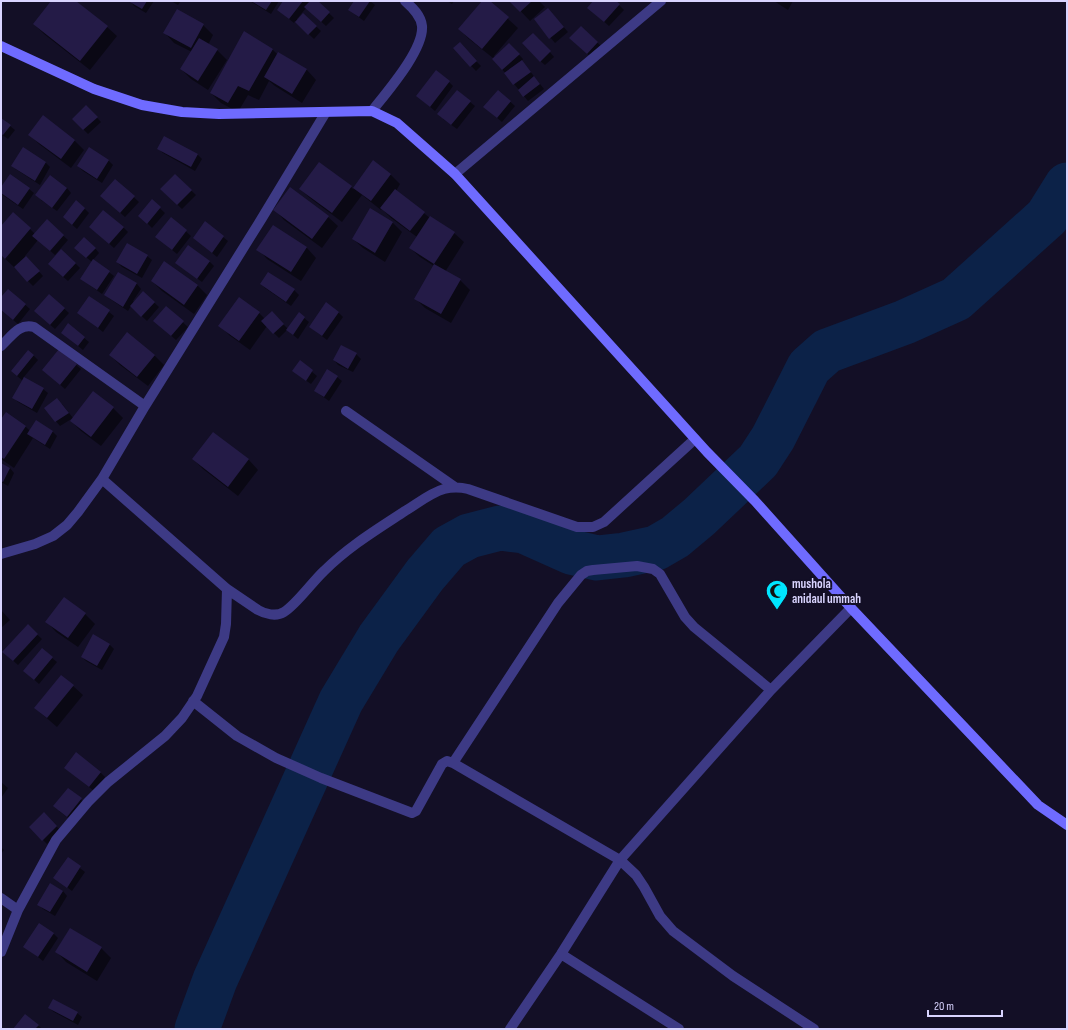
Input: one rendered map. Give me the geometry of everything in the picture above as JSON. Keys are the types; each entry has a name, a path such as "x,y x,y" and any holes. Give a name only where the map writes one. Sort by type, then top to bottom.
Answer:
{"street":[{"path":"372,112 408,62 417,47 422,33 422,25 419,17 414,9 405,1"},
{"path":"456,174 661,1"},
{"path":"1,46 94,89 142,105 182,112 220,114 372,112 397,124 456,174 695,439 754,501 851,608 1038,805 1067,825"},
{"path":"1,554 35,544 53,536 67,525 78,512 102,479 326,112"},
{"path":"1,346 21,327 27,325 34,327 146,406"},
{"path":"346,410 455,487"},
{"path":"102,479 227,589 263,613 272,615 284,612 349,548 428,496 443,489 455,487 468,489 577,527 593,527 604,522 695,439"},
{"path":"453,763 558,603 581,575 587,571 637,566 649,567 657,572 685,617 694,628 771,690"},
{"path":"1,952 18,910 56,840 88,802 108,782 164,736 182,718 197,696 224,637 227,589"},
{"path":"510,1029 561,954 620,860 771,690 851,608"},
{"path":"193,701 237,736 276,758 321,778 412,813 416,811 442,764 447,760 453,763 620,860 636,875 660,916 672,931 733,976 814,1029"},
{"path":"1,898 18,910"},
{"path":"561,954 679,1029"}],"building":[{"path":"51,1 76,1 108,26 80,61 33,24"},
{"path":"128,1 147,1 142,9"},
{"path":"251,1 272,1 266,10"},
{"path":"283,1 303,1 289,19 277,10"},
{"path":"310,1 318,1 330,12 321,22 304,7"},
{"path":"354,1 370,1 359,17 348,10"},
{"path":"482,1 490,1 509,17 482,49 458,29"},
{"path":"509,1 532,1 520,12"},
{"path":"593,1 616,1 620,4 604,22 587,8"},
{"path":"548,8 564,27 549,39 534,19"},
{"path":"177,9 204,24 191,48 163,33"},
{"path":"303,13 317,26 308,35 295,22"},
{"path":"581,26 598,42 587,54 569,38"},
{"path":"244,31 273,49 249,91 238,86 228,103 210,93"},
{"path":"533,33 551,51 540,62 522,43"},
{"path":"199,38 218,49 198,81 180,69"},
{"path":"460,42 477,61 470,67 453,48"},
{"path":"509,43 520,54 502,70 492,59"},
{"path":"278,52 307,69 292,94 264,77"},
{"path":"522,60 531,72 513,85 504,73"},
{"path":"436,70 450,81 430,107 416,96"},
{"path":"534,76 540,84 523,97 518,90"},
{"path":"457,90 471,101 451,125 437,114"},
{"path":"498,90 511,101 497,118 483,107"},
{"path":"86,105 98,117 83,130 72,119"},
{"path":"43,115 75,140 61,159 28,135"},
{"path":"1,118 11,125 3,135 1,134"},
{"path":"164,136 198,154 191,167 157,149"},
{"path":"23,147 46,162 35,181 11,166"},
{"path":"89,147 109,160 97,179 77,166"},
{"path":"373,160 391,174 371,201 353,188"},
{"path":"319,162 352,186 332,213 299,189"},
{"path":"10,174 30,188 18,205 1,193 1,187"},
{"path":"175,174 192,190 177,205 160,189"},
{"path":"50,175 67,188 52,208 35,195"},
{"path":"115,179 135,196 120,213 100,196"},
{"path":"290,187 329,216 312,239 273,210"},
{"path":"395,189 425,212 410,231 380,208"},
{"path":"152,199 161,207 147,224 138,216"},
{"path":"76,200 85,208 72,225 63,217"},
{"path":"370,208 393,222 375,253 352,239"},
{"path":"103,210 124,227 109,244 89,227"},
{"path":"13,212 31,228 5,259 1,255 1,226"},
{"path":"430,216 455,232 434,264 409,248"},
{"path":"171,217 187,230 172,250 155,237"},
{"path":"47,219 64,235 50,251 32,236"},
{"path":"205,221 224,236 212,253 193,238"},
{"path":"273,225 307,247 291,272 256,250"},
{"path":"84,237 96,248 86,258 74,248"},
{"path":"127,243 148,255 137,274 116,262"},
{"path":"188,245 210,261 197,279 175,263"},
{"path":"61,249 76,263 63,277 48,264"},
{"path":"26,256 40,271 27,282 14,267"},
{"path":"93,259 110,271 97,290 80,279"},
{"path":"164,261 198,285 184,305 151,281"},
{"path":"434,264 461,279 441,314 414,299"},
{"path":"118,272 137,283 123,307 104,295"},
{"path":"268,272 295,289 286,302 260,284"},
{"path":"8,289 26,304 13,320 1,310 1,297"},
{"path":"143,291 155,302 141,317 130,306"},
{"path":"49,294 65,308 50,325 34,311"},
{"path":"89,296 110,310 98,328 77,313"},
{"path":"239,297 260,312 239,341 218,326"},
{"path":"326,302 339,312 322,336 309,327"},
{"path":"166,306 184,321 171,336 153,321"},
{"path":"272,311 284,324 273,334 261,321"},
{"path":"299,312 305,317 293,335 286,330"},
{"path":"68,323 85,337 78,346 61,333"},
{"path":"127,332 155,355 137,377 109,355"},
{"path":"341,345 357,353 348,369 333,360"},
{"path":"59,349 77,364 60,385 42,370"},
{"path":"28,350 34,355 17,376 11,371"},
{"path":"300,360 313,370 306,381 292,371"},
{"path":"327,369 338,376 324,397 314,391"},
{"path":"24,377 44,388 32,409 12,398"},
{"path":"93,391 114,407 91,437 70,421"},
{"path":"57,398 69,413 55,422 44,408"},
{"path":"6,412 26,426 4,459 1,457 1,419"},
{"path":"36,420 53,431 45,445 27,434"},
{"path":"213,432 249,459 228,487 192,459"},
{"path":"1,463 10,468 3,482 1,481"},
{"path":"64,597 86,613 68,638 45,622"},
{"path":"28,624 38,634 13,661 2,652"},
{"path":"93,634 110,644 97,666 81,657"},
{"path":"42,648 53,657 34,680 23,671"},
{"path":"61,675 74,685 47,718 34,708"},
{"path":"76,752 101,772 89,787 64,768"},
{"path":"68,788 82,798 67,817 53,806"},
{"path":"44,812 57,826 42,841 29,827"},
{"path":"68,857 81,866 67,888 53,878"},
{"path":"50,883 63,891 50,912 37,905"},
{"path":"39,923 54,933 38,957 23,947"},
{"path":"70,928 102,947 87,972 55,952"},
{"path":"53,999 78,1012 73,1021 48,1008"},
{"path":"25,1014 39,1025 35,1029 13,1029"}],"waterway":[{"path":"197,1029 215,980 341,701 379,638 425,575 449,547 469,536 500,528 524,531 571,552 597,558 624,555 656,548 675,537 699,517 758,461 773,438 809,367 827,351 905,322 956,299 1047,217 1067,185"}],"place":[{"name":"mushola anidaul ummah","path":"777,610"}]}
